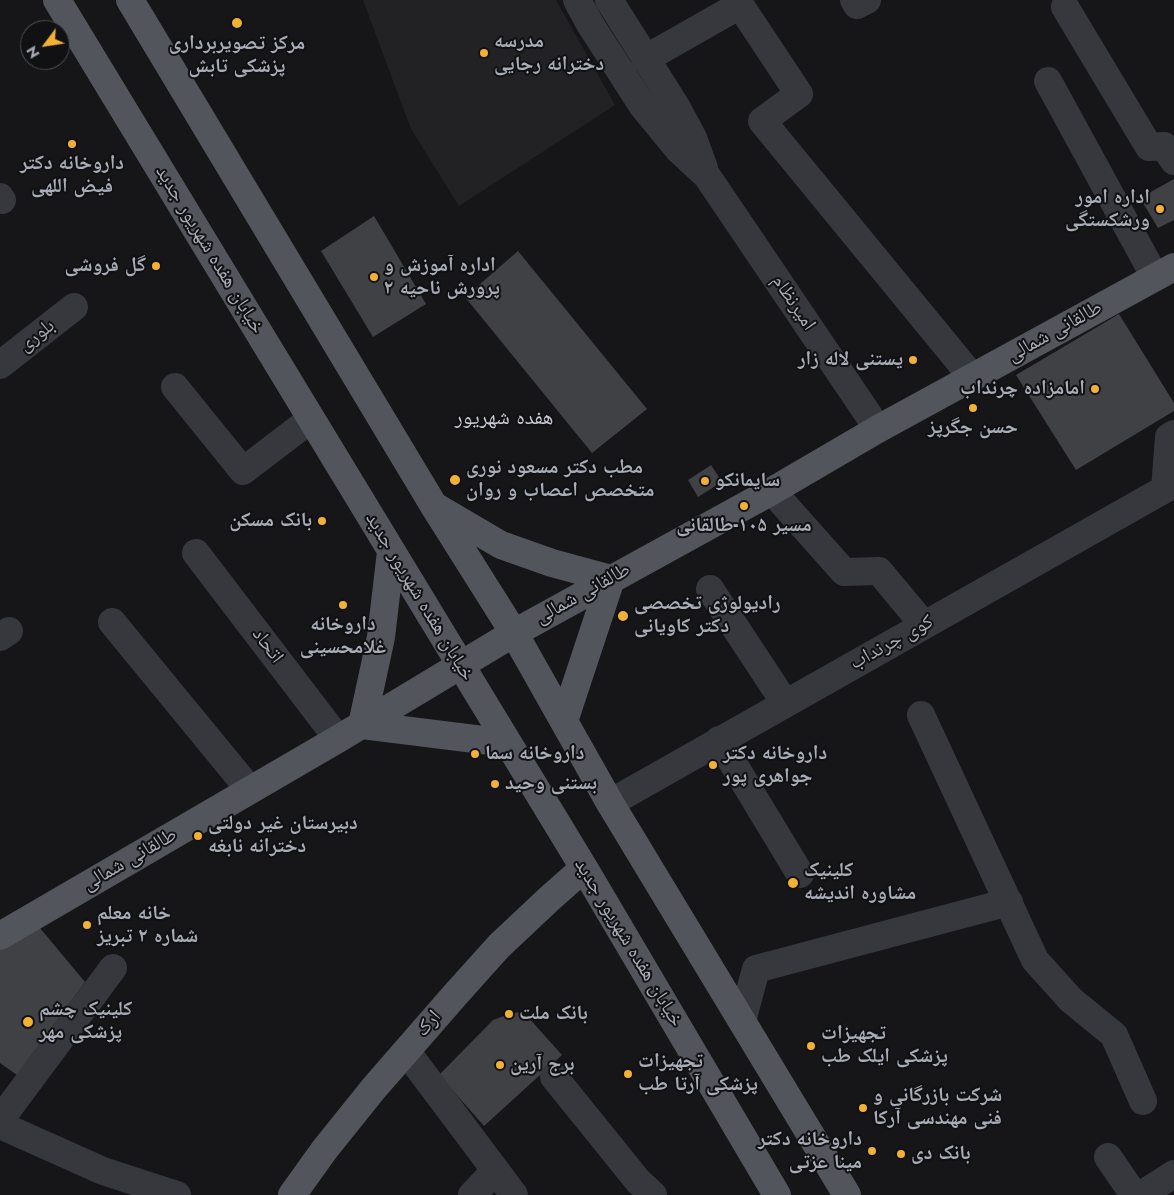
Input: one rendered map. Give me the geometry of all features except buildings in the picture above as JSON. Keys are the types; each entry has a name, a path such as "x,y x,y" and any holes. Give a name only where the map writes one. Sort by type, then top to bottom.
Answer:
{"main road":[{"name":"خیابان هفده شهریور جدید","path":"57,0 584,868 777,1195"},
{"path":"130,0 434,506 514,633 610,803 846,1195"},
{"name":"طالقانی شمالی","path":"0,936 338,740 514,633 772,491 878,429 1165,272"},
{"path":"434,506 500,545 552,563 611,579 564,721"},
{"path":"392,552 381,637 362,725 507,743"},
{"name":"ارک","path":"292,1195 331,1142 406,1051 499,946 584,868"}],"street":[{"path":"577,0 595,32 642,105 679,150 707,176"},
{"path":"609,0 677,108 693,138 707,176"},
{"path":"854,0 858,5 867,0"},
{"path":"646,59 744,2 799,94 762,121 973,378"},
{"path":"1065,7 1149,147 1164,146 1174,161"},
{"path":"1048,82 1165,272"},
{"name":"امیرنظام","path":"707,176 878,429"},
{"name":"بلوری","path":"0,365 74,307"},
{"path":"175,387 243,471 311,419"},
{"path":"1169,487 1169,437 1174,434"},
{"name":"کوی چرنداب","path":"610,803 1169,487"},
{"path":"772,491 844,572 879,571 924,625"},
{"name":"اتحاد","path":"196,553 338,740"},
{"path":"710,589 785,703"},
{"path":"112,622 250,790"},
{"path":"921,715 1035,960 1071,1000 1114,1035 1143,1101"},
{"path":"720,740 800,874"},
{"path":"742,1021 756,969 1009,902"},
{"path":"0,1120 113,968"},
{"path":"406,1051 514,1195"},
{"path":"554,1077 638,1181 653,1195"},
{"path":"0,1125 103,1171 177,1195"},
{"path":"1108,1157 1134,1195"},
{"path":"472,1195 495,1171"},
{"path":"1141,1195 1174,1174"}],"shaded area":[{"name":"مدرسه دخترانه رجایی","path":"363,0 556,0 615,105 459,206 411,129"}],"place":[{"name":"مرکز تصویربرداری پزشکی تابش","path":"237,23"},
{"name":"مدرسه دخترانه رجایی","path":"484,53"},
{"name":"داروخانه دکتر فیض اللهی","path":"72,144"},
{"name":"اداره امور ورشکستگی","path":"1160,209"},
{"name":"گل فروشی","path":"156,266"},
{"name":"اداره آموزش و پرورش ناحیه ۲","path":"374,277"},
{"name":"یستنی لاله زار","path":"913,360"},
{"name":"امامزاده چرنداب","path":"1095,389"},
{"name":"حسن جگرپز","path":"973,408"},
{"name":"مطب دکتر مسعود نوری متخصص اعصاب و روان","path":"455,480"},
{"name":"سایمانکو","path":"705,481"},
{"name":"مسیر ۱۰۵-طالقانی","path":"744,506"},
{"name":"بانک مسکن","path":"322,521"},
{"name":"داروخانه غلامحسینی","path":"343,605"},
{"name":"رادیولوژی تخصصی دکتر کاویانی","path":"623,616"},
{"name":"داروخانه سما","path":"475,754"},
{"name":"داروخانه دکتر جواهری پور","path":"713,765"},
{"name":"بستنی وحید","path":"495,784"},
{"name":"دبیرستان غیر دولتی دخترانه نابغه","path":"198,836"},
{"name":"کلینیک مشاوره اندیشه","path":"793,883"},
{"name":"خانه معلم شماره ۲ تبریز","path":"87,925"},
{"name":"بانک ملت","path":"509,1014"},
{"name":"کلینیک چشم پزشکی مهر","path":"28,1022"},
{"name":"تجهیزات پزشکی ایلک طب","path":"811,1046"},
{"name":"برج آرین","path":"500,1065"},
{"name":"تجهیزات پزشکی آرتا طب","path":"628,1074"},
{"name":"شرکت بازرگانی و فنی مهندسی آرکا","path":"863,1108"},
{"name":"داروخانه دکتر مینا عزتی","path":"872,1151"},
{"name":"بانک دی","path":"901,1154"}],"district":[{"name":"هفده شهریور","path":"504,419"}]}
